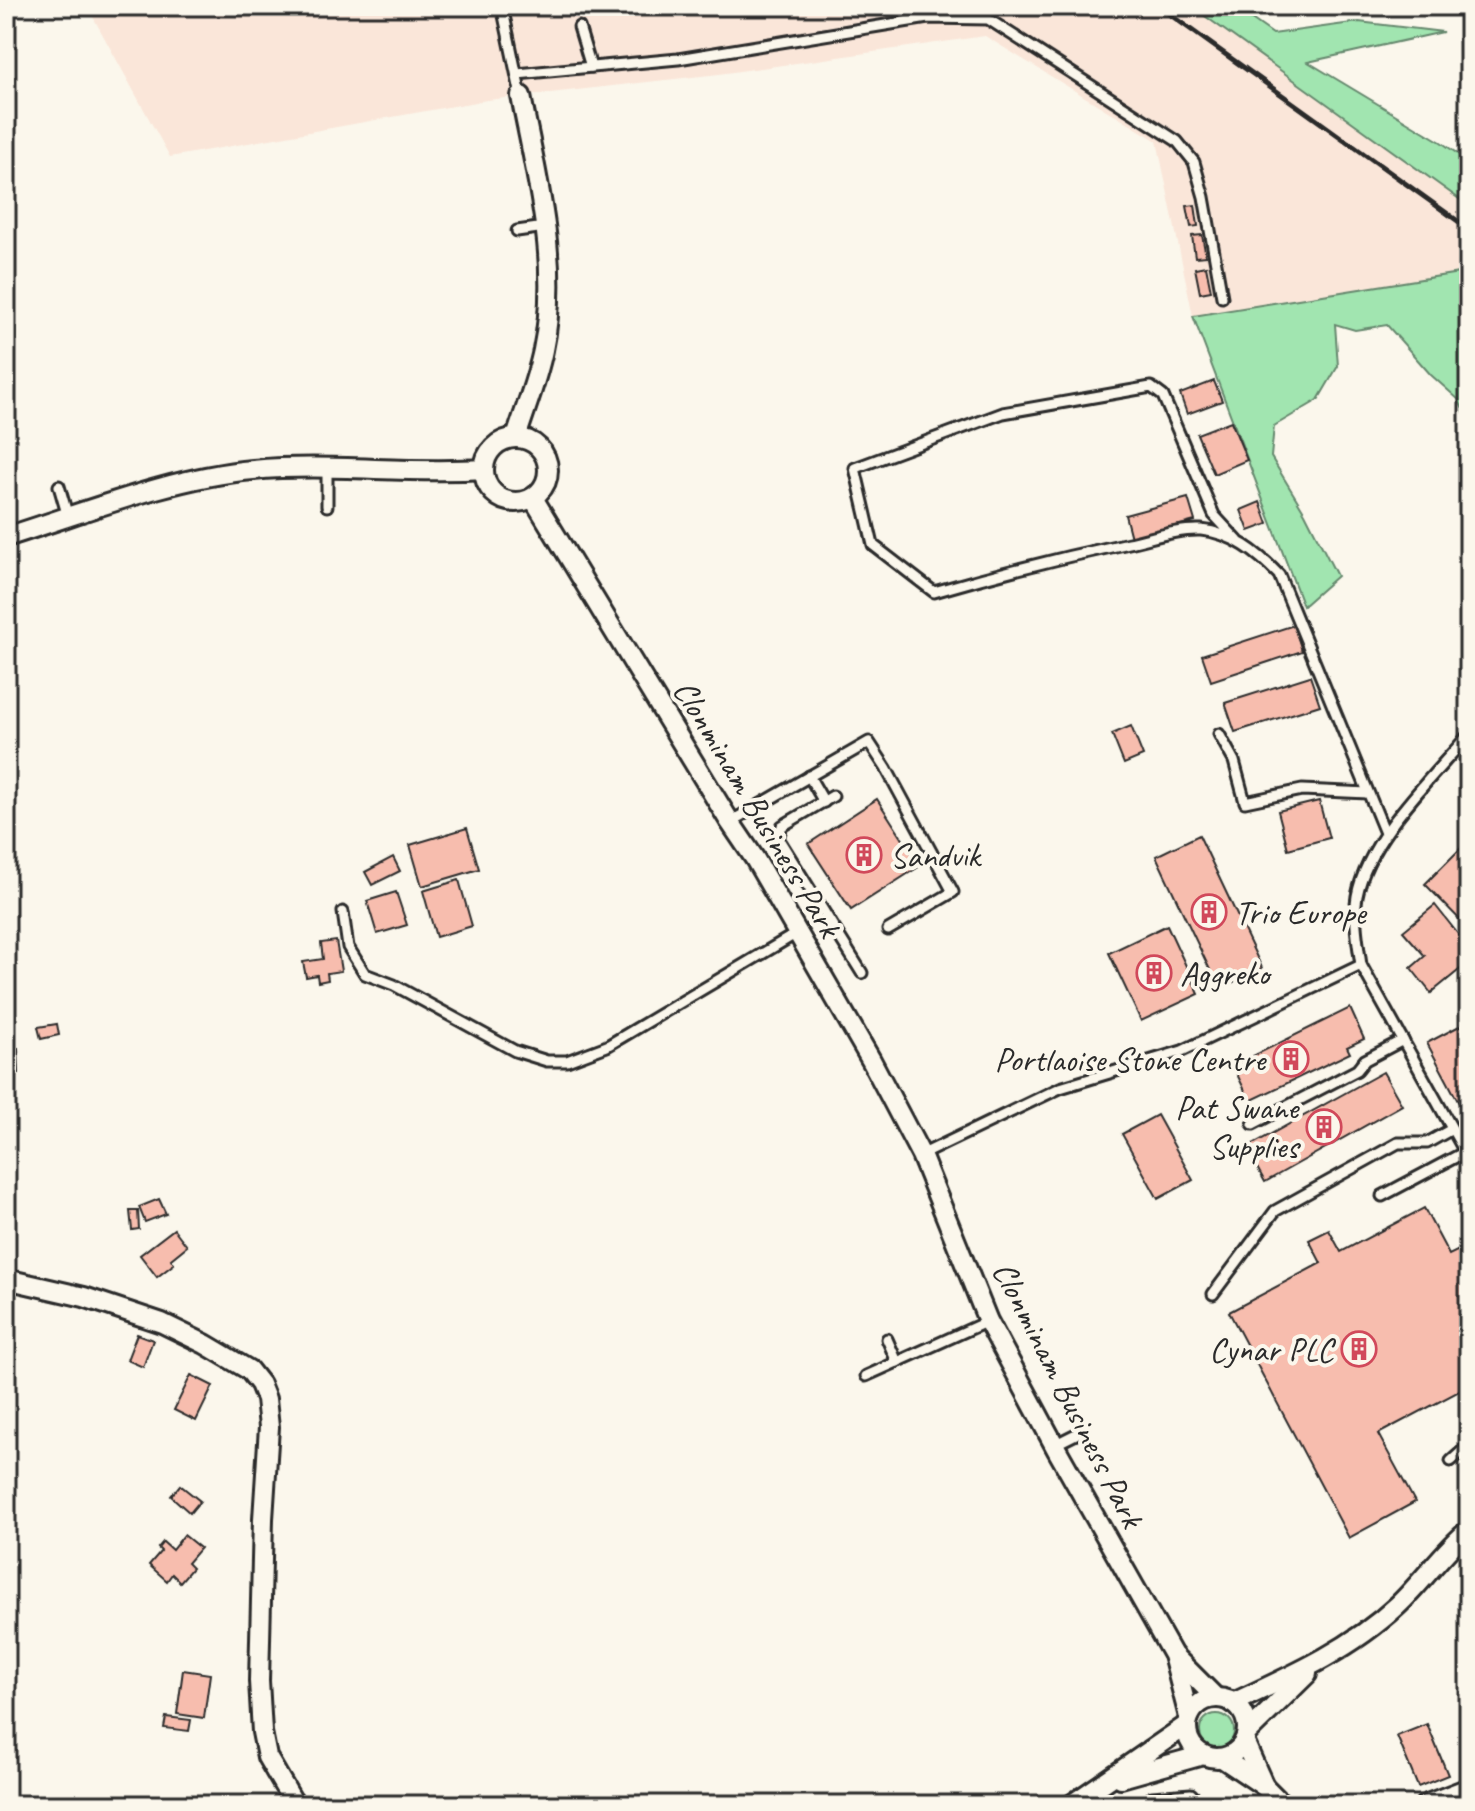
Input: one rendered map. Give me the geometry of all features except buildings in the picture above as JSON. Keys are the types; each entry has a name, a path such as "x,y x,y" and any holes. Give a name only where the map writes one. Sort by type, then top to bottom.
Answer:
{"street":[{"path":"516,438 543,351 549,299 547,227 521,96"},
{"path":"516,438 536,445 547,462 546,482 533,498 514,503 504,500 489,488 484,469 491,451 506,440 516,438"},
{"path":"6,537 164,488 222,474 253,470 484,469"},
{"name":"Clonminam Business Park","path":"533,498 755,859 871,1060 921,1155 988,1321 1173,1655 1188,1721"},
{"path":"6,1279 84,1297 162,1323 249,1370 260,1384 266,1399 269,1427 259,1681 262,1732 267,1757 295,1805"},
{"path":"1107,1782 1239,1749 1246,1737 1317,1663 1397,1606 1469,1530"},
{"name":"Clonminam Business Park","path":"1173,1655 1225,1700"},
{"path":"1071,1805 1188,1721 1200,1704 1225,1700 1317,1663"},
{"path":"1225,1700 1245,1716 1246,1737 1264,1786"},
{"path":"1188,1721 1190,1741 1264,1786 1283,1805"},
{"path":"1425,1805 1469,1788"}],"lane":[{"path":"502,6 521,96"},
{"path":"517,74 678,59 928,18 988,19 1177,141 1194,162 1204,197 1222,297"},
{"path":"579,27 591,67"},
{"path":"517,231 547,227"},
{"path":"1238,541 1202,530 1175,533 1033,563 934,592 873,545 855,468 1003,413 1151,387 1163,396 1214,515 1238,541 1261,556 1279,575 1385,833"},
{"path":"327,469 327,506"},
{"path":"59,486 68,517"},
{"path":"1219,734 1234,761 1245,802 1302,790 1368,793"},
{"path":"1382,1196 1467,1155 1361,965 1356,932 1357,897 1370,858 1385,833 1469,734"},
{"path":"730,822 869,742 953,892 888,930"},
{"path":"809,776 828,799 782,826 778,838 862,973"},
{"path":"343,912 348,947 365,974 394,985 515,1051 547,1061 567,1061 607,1046 797,933"},
{"path":"921,1155 1060,1088 1182,1051 1361,965"},
{"path":"1253,1124 1357,1070 1365,1060 1403,1040"},
{"path":"1213,1294 1275,1211 1398,1143 1427,1143 1452,1129"},
{"path":"866,1376 988,1321"},
{"path":"887,1339 897,1362"},
{"path":"1054,1445 1078,1433"},
{"path":"1451,1461 1469,1445"},
{"path":"1143,1805 1152,1797 1191,1794 1202,1805"}],"shaded area":[{"path":"87,6 1191,6 1469,206 1469,271 1193,316 1157,141 985,36 719,74 487,100 170,157"}],"green space":[{"path":"1191,6 1233,6 1273,34 1359,22 1443,32 1308,62 1469,162 1469,206"},
{"path":"1459,273 1469,312 1469,422 1458,399 1431,375 1387,325 1355,330 1335,324 1338,366 1318,400 1274,426 1271,457 1305,513 1337,576 1303,606 1193,316"},
{"path":"1217,1714 1229,1719 1234,1731 1229,1743 1217,1748 1205,1743 1200,1731 1205,1719"}],"railway":[{"path":"1158,6 1469,229"}],"place":[{"name":"Sandvik","path":"864,855"},
{"name":"Trio Europe","path":"1209,912"},
{"name":"Aggreko","path":"1154,973"},
{"name":"Portlaoise Stone Centre","path":"1291,1059"},
{"name":"Pat Swane Supplies","path":"1324,1127"},
{"name":"Cynar PLC","path":"1359,1349"}]}
